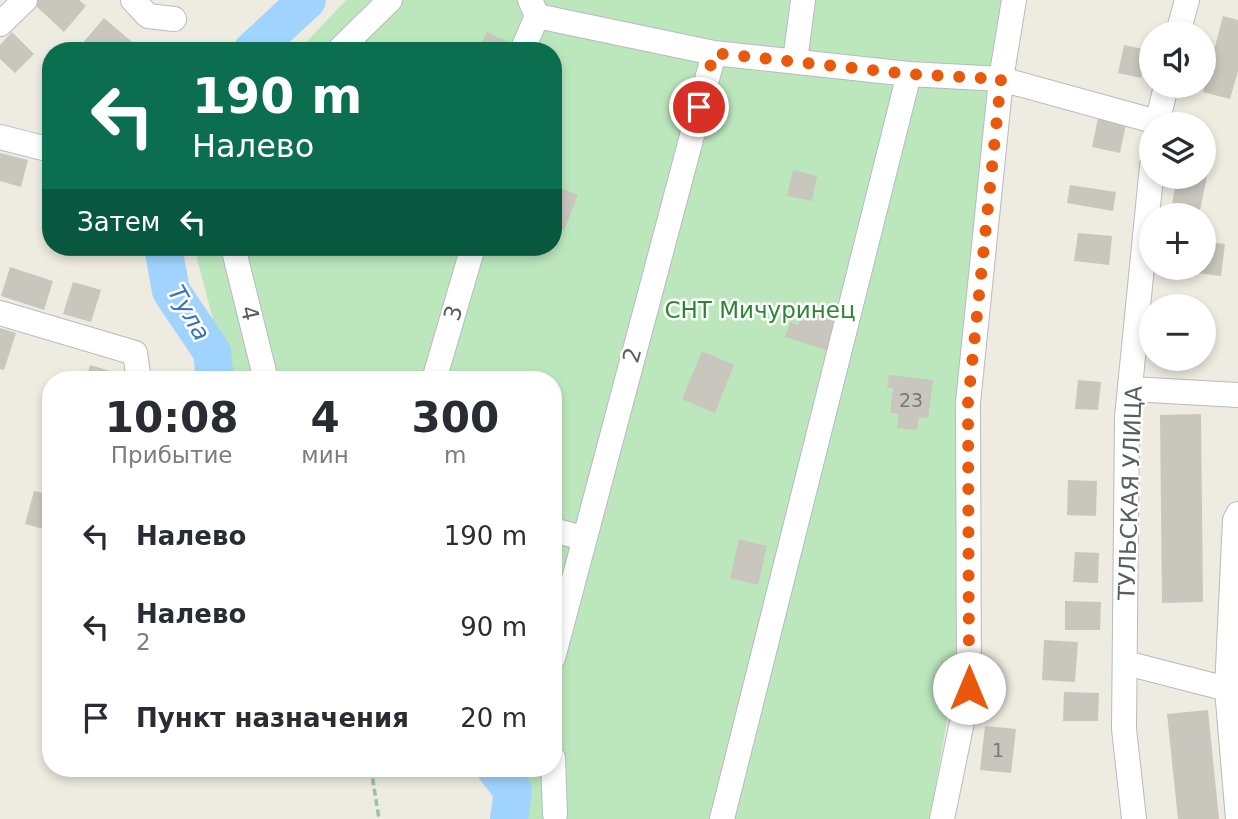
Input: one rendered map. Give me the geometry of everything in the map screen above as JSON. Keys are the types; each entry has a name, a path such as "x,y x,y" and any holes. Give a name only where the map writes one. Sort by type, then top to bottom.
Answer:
{"street":[{"path":"0,24 25,0"},
{"path":"134,0 148,16 174,19"},
{"path":"347,42 390,0"},
{"path":"795,61 803,0"},
{"path":"942,819 969,688 968,403 1001,79 1014,0"},
{"path":"1181,21 1187,0"},
{"path":"525,42 534,8 714,53 909,74 1001,79 1139,118"},
{"name":"2","path":"562,622 714,53"},
{"path":"722,819 909,74"},
{"path":"0,137 42,148"},
{"name":"ТУЛЬСКАЯ УЛИЦА","path":"1135,819 1124,729 1127,417 1132,388 1143,232 1149,189"},
{"name":"4","path":"235,256 264,371"},
{"name":"3","path":"437,371 470,256"},
{"path":"0,313 135,353 138,371"},
{"path":"1132,388 1238,395"},
{"path":"1238,514 1235,520 1227,689 1238,819"},
{"path":"562,532 583,538"},
{"path":"1126,663 1227,689"},
{"path":"554,777 555,814"}],"path":[{"path":"372,777 379,819"}],"green space":[{"name":"СНТ Мичуринец","path":"346,0 1015,0 968,403 954,680 930,819 497,819 498,777 562,777 562,371 227,371 197,259 198,256 562,256 562,42 306,42"}],"building":[{"path":"37,0 79,0 86,6 64,32 34,4"},
{"path":"1223,16 1238,20 1238,71 1230,99 1216,95 1216,43"},
{"path":"104,18 132,42 84,42"},
{"path":"12,32 34,54 15,73 0,59 0,45"},
{"path":"487,32 508,42 482,42"},
{"path":"1124,45 1139,48 1139,78 1118,73"},
{"path":"1099,113 1127,119 1120,153 1092,147"},
{"path":"0,153 28,160 21,187 0,181"},
{"path":"793,170 817,176 812,201 787,196"},
{"path":"1070,185 1116,192 1113,211 1067,203"},
{"path":"562,189 578,195 564,230 562,229"},
{"path":"1175,189 1204,189 1201,203 1172,203"},
{"path":"1078,233 1112,236 1109,265 1074,261"},
{"path":"1216,243 1225,244 1221,276 1216,275"},
{"path":"10,267 53,281 44,310 1,296"},
{"path":"73,282 101,290 91,322 63,314"},
{"path":"804,305 840,316 829,351 785,337 790,322 798,325"},
{"path":"0,328 16,333 4,370 0,369"},
{"path":"702,351 734,365 715,413 682,399"},
{"path":"90,365 110,371 88,371"},
{"path":"889,375 933,380 928,418 919,417 917,430 897,428 899,414 890,413 893,388 887,388"},
{"path":"1078,380 1101,382 1098,410 1075,409"},
{"path":"1201,414 1203,602 1162,603 1160,415"},
{"path":"1068,480 1097,481 1096,516 1067,515"},
{"path":"34,491 42,493 42,529 25,524"},
{"path":"739,539 767,546 758,585 730,578"},
{"path":"1075,552 1099,553 1098,583 1073,582"},
{"path":"1065,601 1101,602 1100,630 1065,630"},
{"path":"1044,640 1078,642 1075,682 1042,680"},
{"path":"1064,692 1099,693 1098,721 1063,721"},
{"path":"1208,710 1219,819 1178,819 1167,714"},
{"path":"985,726 1016,729 1011,773 980,770"}],"waterway":[{"name":"Тула","path":"262,42 307,0"},
{"name":"Тула","path":"165,256 171,291 212,352 214,371"},
{"name":"Тула","path":"502,777 513,791 509,819"}],"route":[{"path":"699,107 714,53 909,74 1001,79 968,403 969,688"}]}
